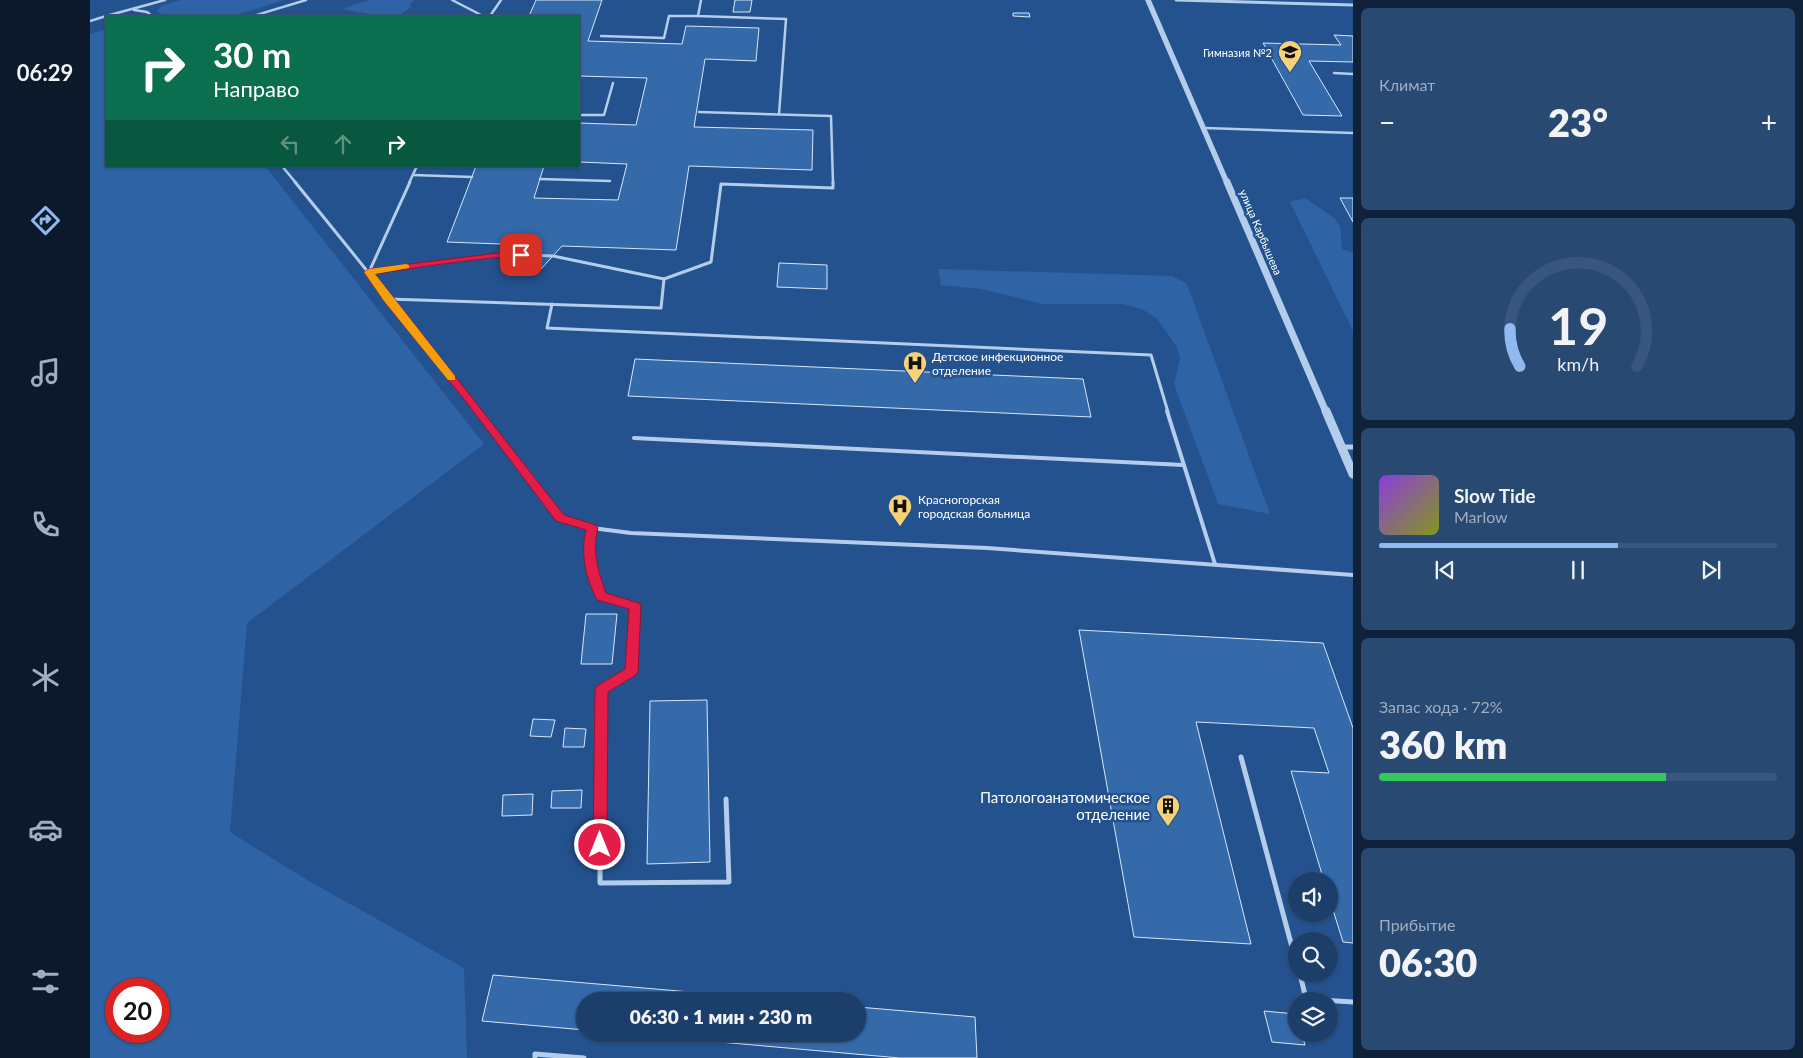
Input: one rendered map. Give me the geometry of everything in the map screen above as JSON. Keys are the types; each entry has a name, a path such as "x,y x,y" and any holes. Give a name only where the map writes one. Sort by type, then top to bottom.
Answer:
{"street":[{"name":"улица Карбышева","path":"1148,0 1353,474"},
{"path":"1176,0 1353,5"},
{"path":"1341,447 1353,447"}],"lane":[{"path":"110,15 165,0"},
{"path":"256,15 306,0"},
{"path":"452,0 481,15"},
{"path":"491,15 501,0"},
{"path":"698,16 701,0"},
{"path":"131,10 146,12 150,15"},
{"path":"90,21 105,16"},
{"path":"601,36 664,38 669,16 786,19 779,114"},
{"path":"1334,73 1353,74"},
{"path":"580,115 604,116 613,83"},
{"path":"369,272 506,254 553,256 664,280 711,262 721,184 833,188 831,116 699,112"},
{"path":"1204,128 1353,133"},
{"path":"283,167 369,272 388,299 560,518 592,528 631,533 987,548 1353,575"},
{"path":"369,272 417,167"},
{"path":"413,175 472,177"},
{"path":"540,179 610,181"},
{"path":"388,299 660,308 664,280"},
{"path":"552,304 547,328 1151,355 1183,465 1204,525 1215,564"},
{"path":"634,438 1183,465"},
{"path":"592,528 588,541 591,569 601,597 635,606 631,672 601,690 600,883 729,882 726,800"},
{"path":"1241,757 1288,932"},
{"path":"1302,982 1306,998 1353,1002"},
{"path":"536,1058 536,1054 584,1058"}],"shaded area":[{"path":"181,0 284,0 236,15 162,15 157,11 161,6"},
{"path":"369,0 414,0 410,5 411,7 399,15 375,15 342,9"},
{"path":"105,29 105,167 266,167 484,444 247,623 230,832 309,881 464,968 467,1058 90,1058 90,34"},
{"path":"1305,198 1334,218 1340,226 1342,249 1353,253 1353,331 1290,202"},
{"path":"938,269 1172,276 1187,284 1270,514 1218,504 1174,384 1180,358 1176,345 1157,319 1142,309 1122,304 1042,304 981,289 941,285"}],"building":[{"path":"536,0 602,0 588,41 682,44 686,26 759,28 756,61 705,59 694,127 813,130 812,170 689,166 676,250 562,246 541,269 510,268 501,244 447,242 476,167 544,167 534,198 618,200 627,164 580,162 580,123 636,125 647,78 580,76 580,15 529,15"},
{"path":"735,0 752,0 750,12 733,12"},
{"path":"1013,13 1029,13 1030,17 1013,16"},
{"path":"1334,35 1353,36 1353,62 1309,61 1342,116 1303,115 1263,43 1341,45"},
{"path":"1340,198 1353,198 1353,222"},
{"path":"779,263 827,265 827,289 777,287"},
{"path":"635,359 1083,379 1091,417 628,396"},
{"path":"586,614 617,614 612,664 581,664"},
{"name":"Патологоанатомическое отделение","path":"1079,630 1323,643 1353,728 1353,943 1343,942 1337,922 1338,872 1321,872 1291,771 1329,773 1314,728 1196,722 1251,944 1134,937"},
{"path":"707,700 710,862 647,864 650,701"},
{"path":"533,719 555,720 551,737 530,736"},
{"path":"565,728 586,729 584,747 563,747"},
{"path":"582,790 581,808 551,808 552,791"},
{"path":"533,794 532,815 502,816 503,795"},
{"path":"493,975 690,992 576,992 576,1029 482,1021"},
{"path":"866,1008 975,1017 977,1058 900,1058 719,1042 866,1042"},
{"path":"1264,1011 1288,1013 1288,1042 1304,1042 1305,1045 1272,1042"}],"slow traffic":[{"path":"406,266 369,272 388,299 452,378"}],"place":[{"name":"Гимназия №2","path":"1290,73"},
{"name":"Детское инфекционное отделение","path":"915,384"},
{"name":"Красногорская городская больница","path":"900,527"},
{"name":"Патологоанатомическое отделение","path":"1168,827"}],"route":[{"path":"521,255 506,254 450,260 369,272 388,299 560,518 592,528 588,541 591,569 601,597 635,606 631,672 601,690 600,845"}]}
